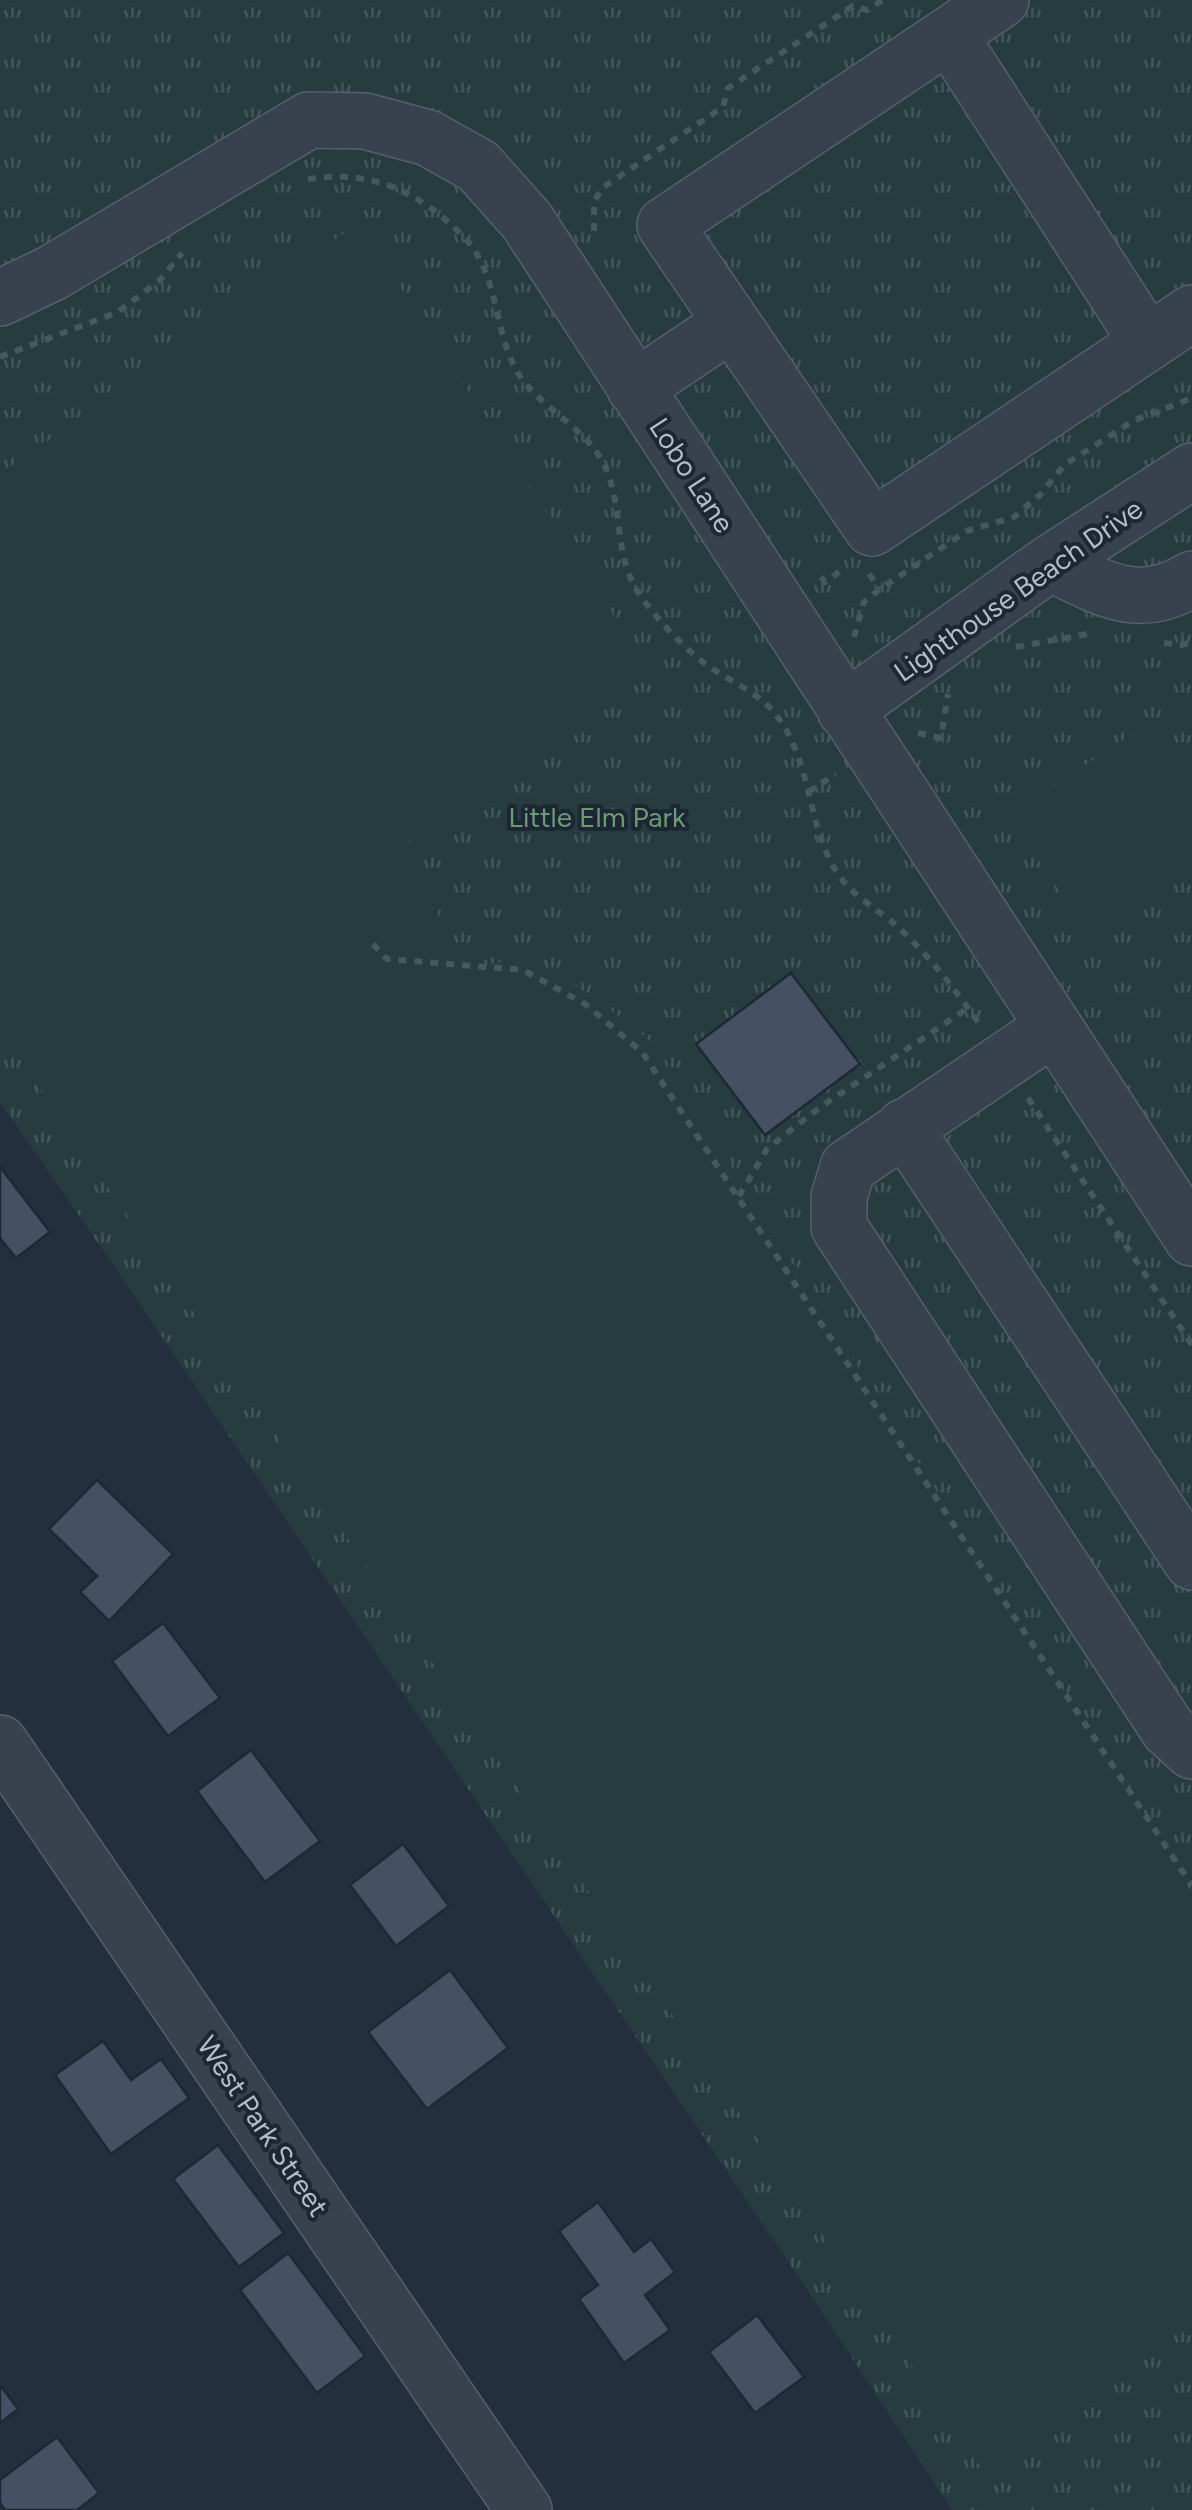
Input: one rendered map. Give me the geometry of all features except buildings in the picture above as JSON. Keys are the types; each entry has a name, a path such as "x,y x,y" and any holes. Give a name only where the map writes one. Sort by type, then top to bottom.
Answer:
{"street":[{"path":"949,35 1170,328 872,528 665,224 1001,0"},
{"name":"Lobo Lane","path":"0,298 52,273 308,120 366,121 428,138 478,166 526,220 1192,1238"},
{"path":"636,388 732,323"},
{"name":"Lighthouse Beach Drive","path":"845,710 1050,563 1192,471"},
{"path":"1050,563 1121,596 1174,590 1192,578"},
{"path":"1054,1027 848,1166 839,1197 839,1227 1168,1729 1192,1750"},
{"path":"904,1127 1192,1562"},
{"name":"West Park Street","path":"0,1743 524,2510"}],"path":[{"path":"294,181 332,175 389,183 432,206 468,242 492,285 503,340 523,381 587,441 607,471 624,558 636,588 703,662 745,688 776,714 794,747 824,842 840,878 930,957 968,1008 1192,1346"},
{"path":"0,357 118,312 160,280 183,251"},
{"path":"998,651 1086,634 1102,636"},
{"path":"1149,640 1182,646 1192,642"},
{"path":"906,730 941,738 950,682"},
{"path":"372,944 386,960 522,970 585,1004 642,1052 1192,1886"},
{"path":"739,1196 767,1149 819,1108 968,1008"}],"green space":[{"name":"Little Elm Park","path":"0,0 1192,0 1192,2510 952,2510 808,2291 0,1102"},
{"path":"359,223 644,663 396,851 472,967 514,961 556,975 653,1044 1192,1893 1192,2311 984,2471 0,1029 0,474"},
{"path":"1156,718 1192,772 1192,871 1091,938 1009,816"}]}
